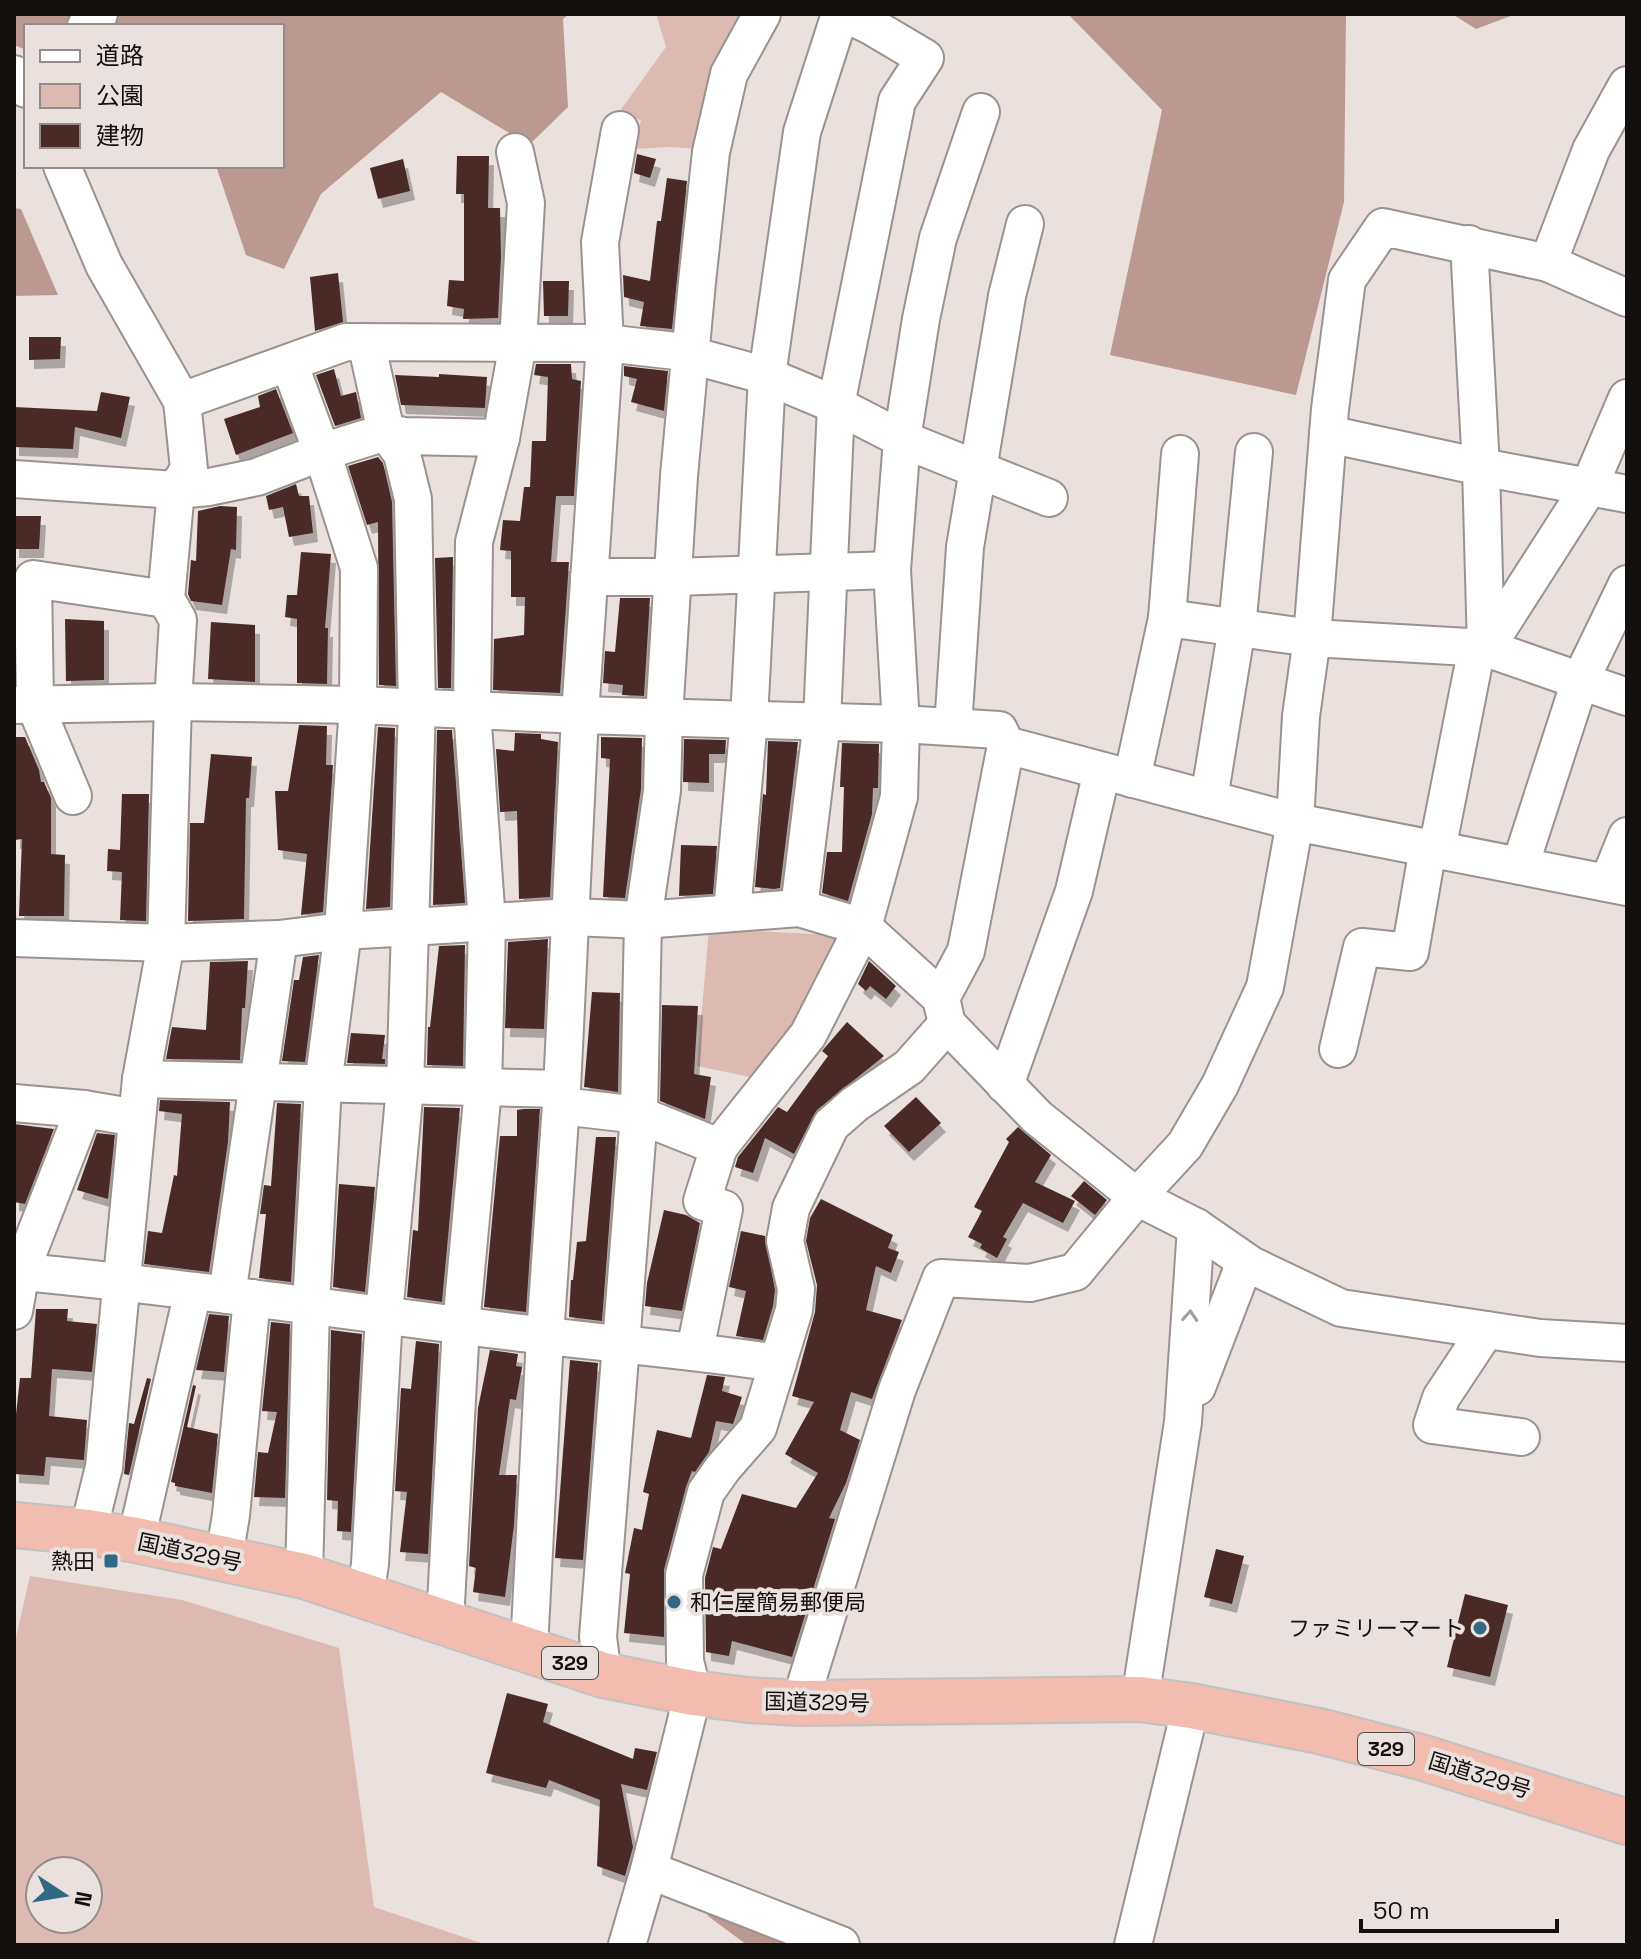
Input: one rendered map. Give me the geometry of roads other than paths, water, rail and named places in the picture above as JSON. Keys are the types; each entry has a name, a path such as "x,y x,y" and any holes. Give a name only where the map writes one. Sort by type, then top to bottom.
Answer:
{"highway":[{"name":"国道329号","path":"14,1525 136,1540 304,1576 603,1675 693,1693 800,1703 1140,1699 1191,1706 1319,1731 1424,1758 1627,1822"}],"street":[{"path":"603,1675 598,1637 639,1115 643,920 662,791 673,577 690,356 711,152 729,74 762,14"},
{"path":"732,913 749,719 767,376 802,132 859,17 925,58 897,101 836,405 822,721 799,908"},
{"path":"1548,263 1591,150 1627,85"},
{"path":"695,1350 724,1209 702,1201 719,1147 808,1035 863,927 899,797 901,724 892,570 902,439 921,319 938,238 981,112"},
{"path":"529,1649 545,1336 562,1097 580,715 605,343 600,242 620,130"},
{"path":"445,1622 461,1325 483,1089 487,923 472,710 474,542 501,438 518,343 526,203 515,152"},
{"path":"63,168 104,265 182,401 189,469 176,490 166,599 178,620 166,943 141,1079 104,1467 88,1532"},
{"path":"953,727 965,547 1007,296 1025,224"},
{"path":"800,1703 897,1390 941,1278 1030,1283 1075,1272 1185,1145 1220,1085 1265,987 1295,822 1301,716 1312,638 1328,434 1347,280 1383,227 1548,263 1627,298"},
{"path":"1338,1049 1362,947 1410,952 1482,647 1481,467 1469,244"},
{"path":"182,401 346,342 605,343 676,351 767,376 836,405 902,439 1049,498"},
{"path":"365,1596 370,1564 384,1315 405,1087 417,707 413,499 402,454 386,432 366,342"},
{"path":"289,363 322,452 359,568 358,705 343,931 323,1085 311,1306 304,1576"},
{"path":"1482,647 1589,487 1627,398"},
{"path":"14,479 176,490 257,477 386,432 404,436 501,438"},
{"path":"1328,434 1627,494"},
{"path":"1209,799 1237,627 1254,452"},
{"path":"1005,1085 1117,775 1167,618 1180,454"},
{"path":"589,577 892,570"},
{"path":"73,796 24,705 33,579 166,599"},
{"path":"1520,866 1580,681 1627,584"},
{"path":"1167,618 1312,638 1482,647 1627,697"},
{"path":"24,705 173,702 358,705 999,730 1006,745 966,951 944,1011 909,1067 855,1104 831,1125 791,1208 785,1241 796,1289 794,1310 758,1428 706,1492 684,1575 685,1661 693,1693 627,1945"},
{"path":"1006,745 1295,822 1618,885 1627,836"},
{"path":"14,938 166,943 279,939 343,931 571,917 643,920 799,908 863,927 944,1011 1005,1085 1037,1117 1137,1197 1196,1227 1245,1262 1341,1308 1540,1338 1627,1343"},
{"path":"224,1558 224,1295 279,939"},
{"path":"141,1079 483,1089 562,1097 639,1115 719,1147"},
{"path":"14,1103 84,1109 137,1118"},
{"path":"14,1311 18,1271 84,1109"},
{"path":"1140,1699 1183,1422 1196,1227"},
{"path":"1183,1422 1245,1262"},
{"path":"18,1271 121,1281 545,1336 695,1350 778,1363"},
{"path":"136,1540 224,1295"},
{"path":"1486,1330 1441,1398 1432,1425 1521,1437"},
{"path":"1133,1945 1191,1706"},
{"path":"649,1870 841,1945"}],"place":[{"name":"熱田","path":"111,1561"},
{"name":"和仁屋簡易郵便局","path":"674,1602"},
{"name":"ファミリーマート","path":"1480,1628"}]}
